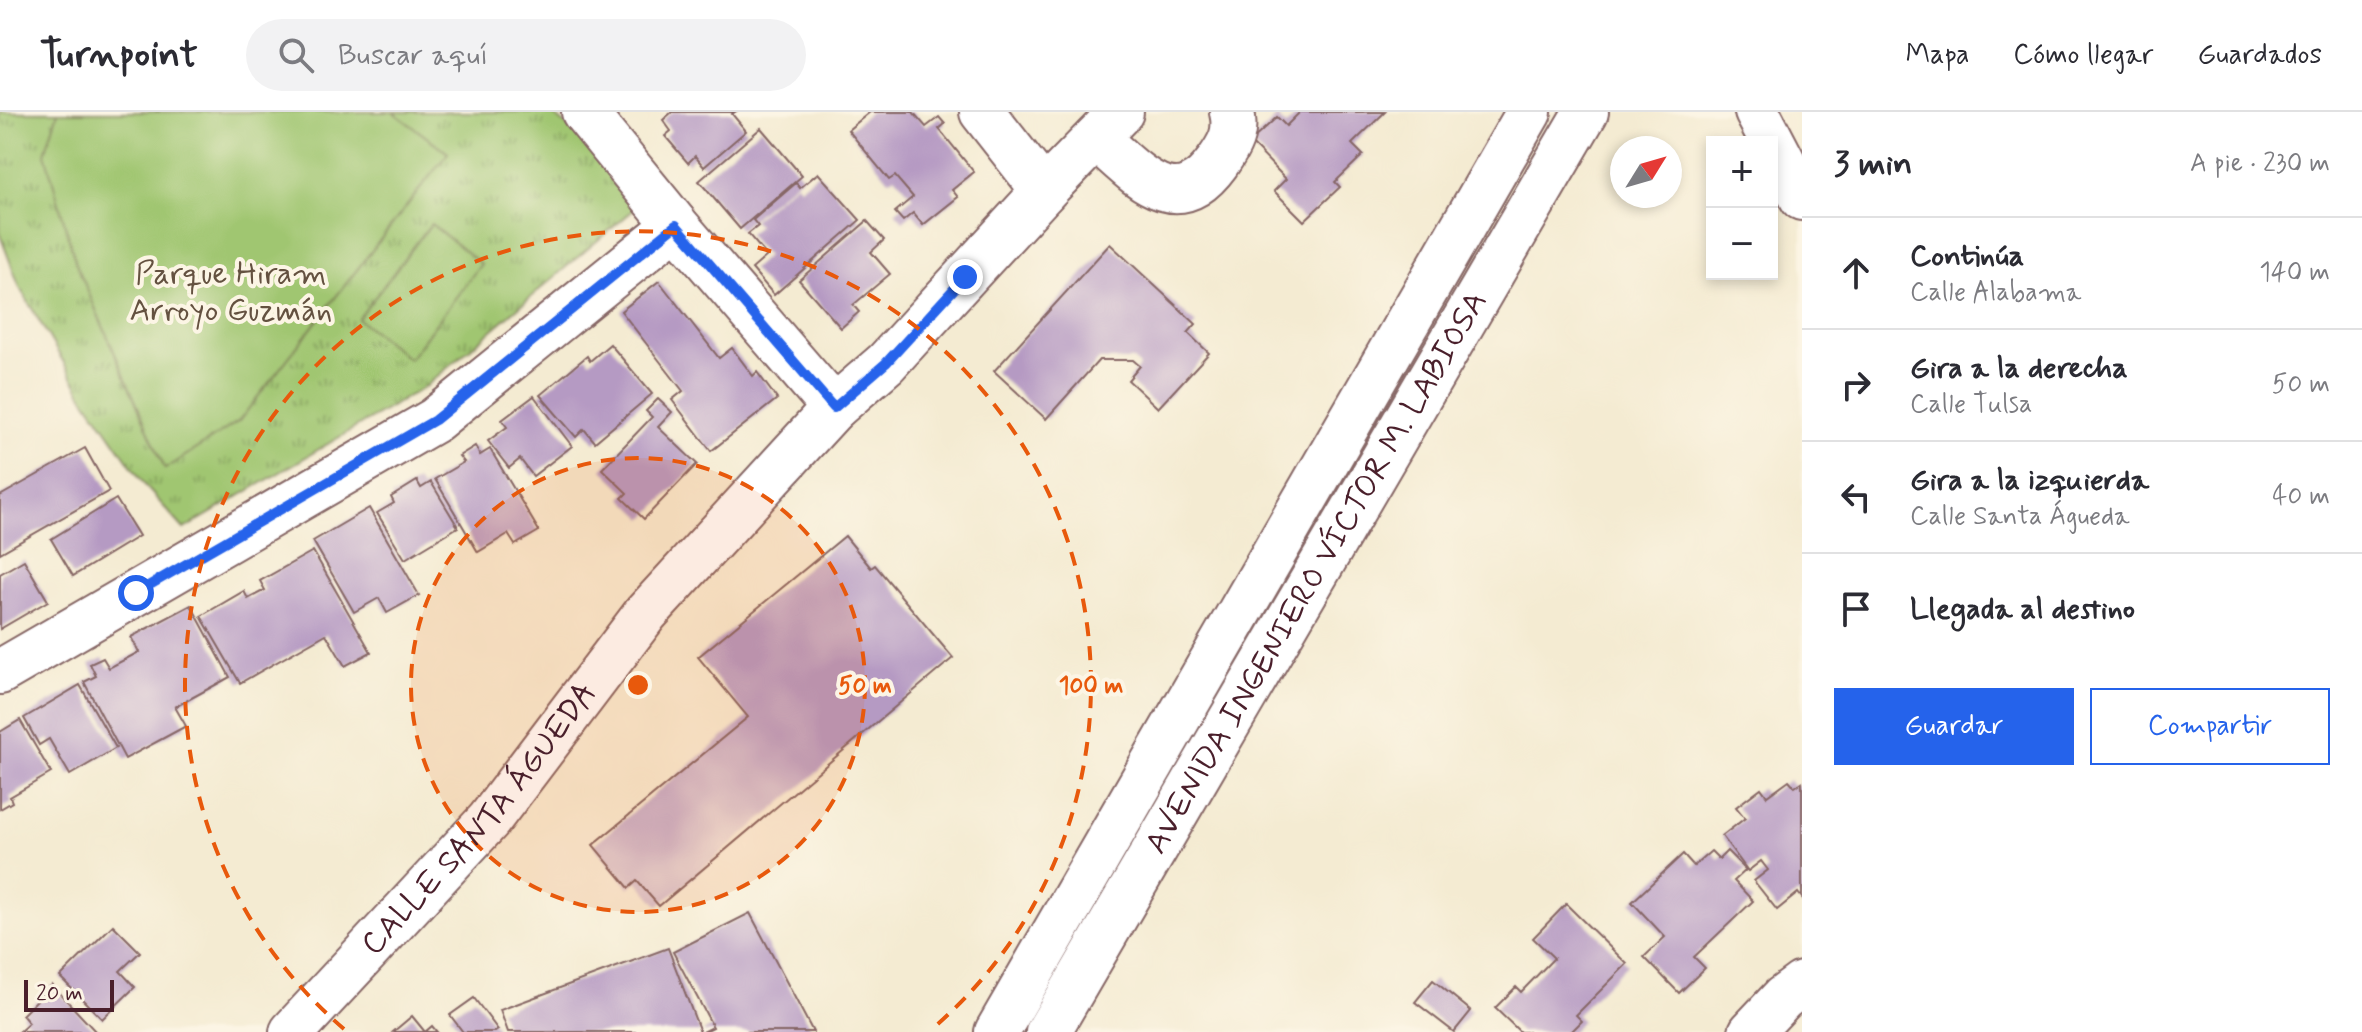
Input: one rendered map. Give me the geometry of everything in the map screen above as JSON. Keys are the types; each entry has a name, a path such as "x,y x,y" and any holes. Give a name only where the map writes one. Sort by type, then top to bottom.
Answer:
{"street":[{"path":"584,112 676,225 834,408"},
{"path":"982,112 1044,191"},
{"path":"1108,125 1154,186 1175,191 1192,187 1209,174 1221,158 1233,137 1235,124 1232,112"},
{"name":"AVENIDA INGENIERO VÍCTOR M. LABIOSA","path":"997,1032 1529,112"},
{"name":"AVENIDA INGENIERO VÍCTOR M. LABIOSA","path":"1048,1032 1586,112"},
{"path":"1757,112 1802,198"},
{"name":"CALLE SANTA ÁGUEDA","path":"292,1032 489,820 646,613 834,408 886,363 1108,125"},
{"path":"0,672 435,420 676,225"},
{"path":"1751,1032 1783,998 1802,984"}],"green space":[{"name":"Parque Hiram Arroyo Guzmán","path":"0,112 550,112 588,142 638,206 426,386 184,529 146,487 84,397 20,288 0,235"},
{"path":"58,112 393,112 448,153 239,421 165,469 76,264 45,153"},
{"path":"431,224 481,264 409,359 358,319"}],"building":[{"path":"672,112 735,112 732,114 746,131 704,167 695,156 688,163 665,136 671,131 663,120"},
{"path":"870,112 913,112 926,127 939,117 945,124 939,129 974,172 952,190 958,197 923,225 913,213 903,221 895,212 913,197 895,176 889,180 848,130"},
{"path":"1300,112 1385,112 1352,144 1363,155 1335,182 1340,187 1304,221 1274,191 1286,179 1250,142 1277,117 1286,126"},
{"path":"761,128 802,176 740,229 699,181"},
{"path":"818,173 860,220 774,295 752,269 767,256 748,234 758,226 753,220 796,183 800,188"},
{"path":"867,221 884,240 871,252 890,274 853,305 859,312 841,328 799,280"},
{"path":"1110,244 1196,324 1188,333 1209,353 1158,408 1128,380 1140,366 1133,360 1099,360 1046,419 994,371"},
{"path":"659,281 719,358 732,348 753,376 757,372 777,399 711,451 672,400 683,391 621,311"},
{"path":"610,344 652,394 595,442 584,429 576,437 540,395 587,356 590,361"},
{"path":"534,396 572,446 533,476 520,459 509,468 488,441 507,427 502,420"},
{"path":"658,399 672,412 658,427 697,464 644,519 622,498 627,493 602,469 652,417 646,411"},
{"path":"475,446 480,455 490,449 539,531 515,545 508,534 478,552 435,479 464,462 459,456"},
{"path":"85,448 109,491 0,553 0,496"},
{"path":"417,481 421,488 431,482 458,527 405,559 377,513 394,503 391,497"},
{"path":"116,499 139,536 73,576 51,539"},
{"path":"369,508 419,595 387,613 379,598 354,612 313,541"},
{"path":"845,536 871,568 875,565 953,658 659,906 637,881 629,888 593,845 748,717 698,657"},
{"path":"313,551 371,652 345,666 326,634 240,683 201,616 244,591 248,599 265,590 260,581"},
{"path":"24,560 48,601 0,629 0,574"},
{"path":"191,605 230,677 175,707 186,726 125,759 84,682 96,676 90,664 103,658 109,668 139,652 131,637"},
{"path":"80,685 116,748 70,775 49,739 39,745 24,718"},
{"path":"20,720 51,773 10,797 12,802 0,809 0,732"},
{"path":"1789,780 1795,787 1802,782 1802,898 1798,893 1777,910 1754,881 1768,870 1761,861 1748,871 1722,836 1745,818 1736,807 1761,788 1767,796"},
{"path":"1711,851 1719,859 1727,851 1746,870 1734,881 1753,901 1694,957 1705,968 1679,993 1644,957 1665,937 1632,902 1683,854 1694,866"},
{"path":"1566,904 1627,964 1576,1015 1582,1021 1571,1032 1520,1032 1495,1008 1516,987 1521,992 1554,958 1533,938"},
{"path":"750,913 813,1032 703,1032 713,1027 673,952"},
{"path":"113,925 140,952 120,971 135,987 102,1019 60,977"},
{"path":"668,948 700,1032 508,1032 500,1010"},
{"path":"1433,980 1471,1011 1454,1032 1415,1002"},
{"path":"52,985 96,1032 19,1032 29,1023 22,1015"},
{"path":"474,998 498,1030 463,1032 450,1015"},
{"path":"412,1016 425,1032 393,1032"}],"route":[{"path":"136,593 435,420 676,225 834,408 886,363 965,277"}]}
